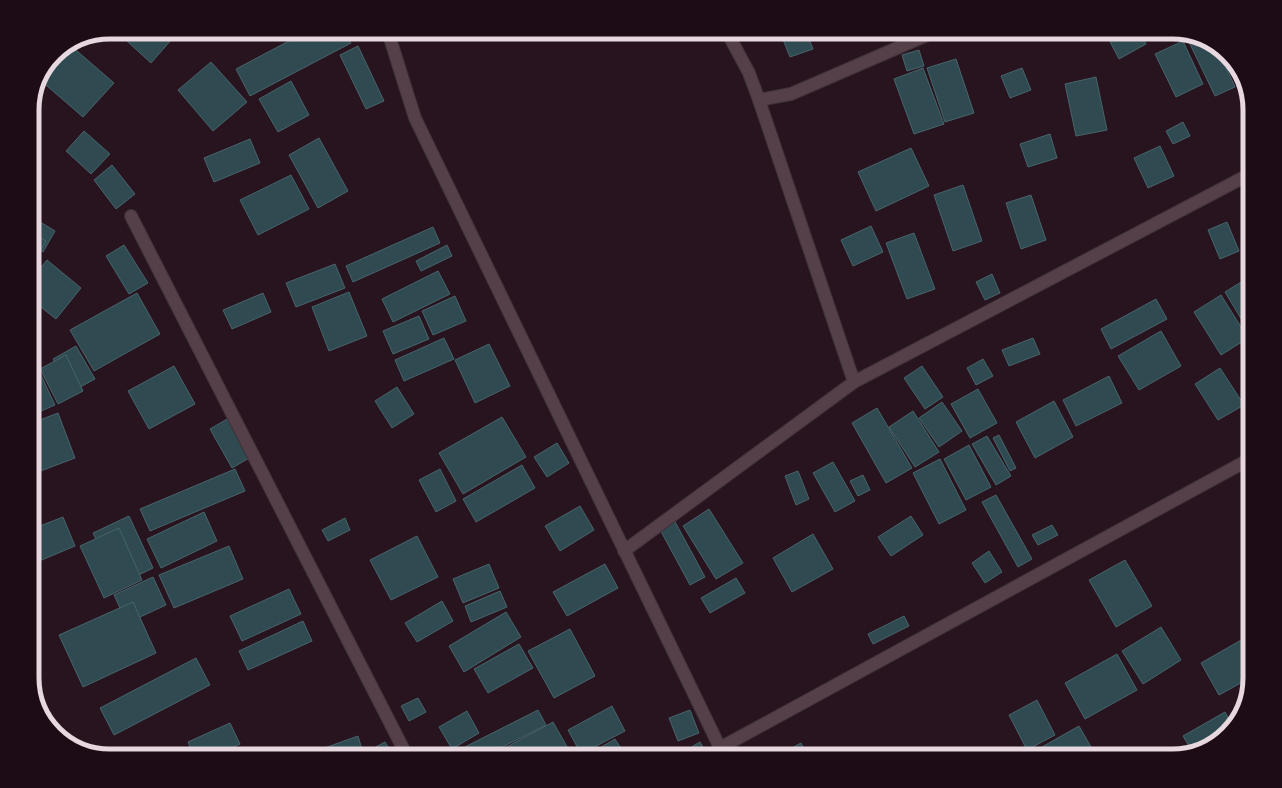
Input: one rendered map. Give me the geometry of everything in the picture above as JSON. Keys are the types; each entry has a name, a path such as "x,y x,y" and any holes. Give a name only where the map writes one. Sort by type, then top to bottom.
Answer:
{"street":[{"path":"390,39 415,118 721,749"},
{"path":"731,39 749,73 759,100 854,382"},
{"path":"759,100 791,94 918,39"},
{"path":"624,551 854,382 1243,178"},
{"path":"131,216 403,749"},
{"path":"727,749 1243,463"}],"building":[{"path":"125,39 172,39 151,63"},
{"path":"293,39 349,39 351,43 250,96 236,69"},
{"path":"783,39 809,39 813,49 790,57"},
{"path":"1109,39 1144,39 1146,44 1119,59"},
{"path":"1183,41 1203,84 1176,97 1155,54"},
{"path":"1188,41 1208,49 1223,61 1235,87 1215,96"},
{"path":"358,46 384,101 366,109 340,55"},
{"path":"74,49 114,83 83,117 44,84 51,71 60,60"},
{"path":"919,50 924,66 907,71 902,55"},
{"path":"956,59 974,113 945,122 927,68"},
{"path":"211,62 247,102 213,131 178,90"},
{"path":"923,68 944,124 914,134 894,79"},
{"path":"1022,68 1031,90 1010,98 1001,76"},
{"path":"1096,77 1107,130 1076,136 1065,84"},
{"path":"291,81 309,115 278,132 259,99"},
{"path":"1183,122 1190,136 1173,144 1166,131"},
{"path":"84,131 110,154 91,174 66,151"},
{"path":"1050,134 1057,158 1028,167 1020,144"},
{"path":"319,138 348,191 318,208 289,155"},
{"path":"250,139 260,163 214,182 204,158"},
{"path":"1160,146 1174,176 1148,188 1134,158"},
{"path":"911,148 929,186 876,211 858,172"},
{"path":"112,165 135,194 116,209 94,180"},
{"path":"291,175 309,209 258,235 240,200"},
{"path":"963,185 982,241 953,251 934,195"},
{"path":"1031,195 1046,240 1021,249 1006,203"},
{"path":"39,221 55,231 43,252 39,250"},
{"path":"1227,222 1239,251 1220,259 1208,230"},
{"path":"871,226 883,252 853,266 841,240"},
{"path":"433,227 440,243 353,282 346,266"},
{"path":"914,233 935,289 907,299 886,243"},
{"path":"39,237 46,241 39,252"},
{"path":"124,245 148,283 129,294 106,256"},
{"path":"447,245 452,256 421,271 416,261"},
{"path":"47,260 81,288 56,319 39,306 39,270"},
{"path":"335,264 345,288 296,307 286,283"},
{"path":"438,271 450,294 393,322 382,299"},
{"path":"992,274 1000,293 985,300 976,282"},
{"path":"1243,281 1243,322 1225,292"},
{"path":"349,292 367,336 329,351 312,307"},
{"path":"137,293 160,334 94,371 70,330"},
{"path":"263,293 271,312 232,329 223,310"},
{"path":"1221,295 1243,330 1243,341 1221,355 1194,312"},
{"path":"455,296 466,321 433,335 422,311"},
{"path":"1156,299 1167,319 1111,349 1101,329"},
{"path":"419,316 429,339 393,354 383,331"},
{"path":"1161,331 1181,366 1139,390 1118,356"},
{"path":"444,338 454,359 404,381 395,360"},
{"path":"1033,338 1040,354 1009,366 1002,350"},
{"path":"489,344 510,386 475,403 455,360"},
{"path":"76,346 95,379 71,392 53,359"},
{"path":"66,355 83,391 58,404 40,369"},
{"path":"983,359 993,376 976,385 967,368"},
{"path":"174,366 195,404 149,429 128,391"},
{"path":"922,366 943,397 925,409 904,378"},
{"path":"1220,368 1243,406 1218,420 1195,384"},
{"path":"39,373 55,405 39,412"},
{"path":"1109,376 1122,403 1076,426 1063,400"},
{"path":"397,387 414,414 392,428 375,401"},
{"path":"978,389 997,423 970,438 951,404"},
{"path":"1054,401 1073,437 1035,458 1016,422"},
{"path":"942,402 962,431 939,447 919,418"},
{"path":"877,408 912,468 886,483 852,423"},
{"path":"913,411 939,452 915,467 889,427"},
{"path":"58,413 75,458 39,472 39,420"},
{"path":"502,417 526,457 463,494 439,453"},
{"path":"229,418 251,457 232,468 210,429"},
{"path":"999,435 1016,468 1010,471 993,438"},
{"path":"987,436 1011,476 996,485 972,444"},
{"path":"557,443 569,463 547,477 534,457"},
{"path":"969,445 991,487 966,500 944,459"},
{"path":"940,459 966,510 939,524 913,473"},
{"path":"833,462 855,501 835,512 813,473"},
{"path":"522,465 535,488 476,522 463,499"},
{"path":"235,469 245,491 150,531 140,509"},
{"path":"440,469 456,501 436,512 419,480"},
{"path":"798,471 809,499 796,505 785,476"},
{"path":"863,475 870,490 858,496 850,481"},
{"path":"996,495 1032,559 1018,567 982,502"},
{"path":"580,506 594,530 560,551 545,526"},
{"path":"709,509 743,563 716,579 683,526"},
{"path":"204,512 217,541 161,568 147,539"},
{"path":"129,516 153,568 118,585 93,533"},
{"path":"911,516 923,535 891,556 878,537"},
{"path":"63,517 75,546 39,561 39,526"},
{"path":"345,518 350,530 328,541 322,530"},
{"path":"673,518 705,577 690,585 658,526"},
{"path":"1052,525 1058,535 1038,545 1032,535"},
{"path":"119,528 142,580 104,598 80,546"},
{"path":"813,534 833,569 792,592 773,558"},
{"path":"417,536 438,577 391,600 370,560"},
{"path":"229,546 243,579 174,608 159,575"},
{"path":"989,551 1002,572 985,583 972,563"},
{"path":"1125,560 1152,606 1116,627 1089,580"},
{"path":"489,564 499,588 463,603 453,579"},
{"path":"605,564 618,588 567,616 553,592"},
{"path":"153,577 166,605 127,623 114,595"},
{"path":"736,578 745,593 710,613 701,598"},
{"path":"289,589 301,614 242,641 230,616"},
{"path":"500,591 507,607 471,622 465,606"},
{"path":"442,601 453,621 417,642 405,623"},
{"path":"133,602 156,653 83,687 59,635"},
{"path":"506,612 521,637 464,672 449,646"},
{"path":"904,616 909,626 873,644 868,634"},
{"path":"303,621 312,641 248,670 239,651"},
{"path":"1161,627 1181,660 1143,684 1122,651"},
{"path":"570,629 595,676 554,698 528,651"},
{"path":"1243,639 1243,682 1219,695 1201,663"},
{"path":"519,644 533,668 488,693 474,669"},
{"path":"1117,654 1137,690 1085,719 1065,683"},
{"path":"196,658 210,685 114,735 100,708"},
{"path":"418,698 426,712 409,721 401,706"},
{"path":"1037,700 1055,735 1026,749 1009,715"},
{"path":"612,706 625,731 591,749 578,749 568,730"},
{"path":"538,710 546,725 499,749 461,749"},
{"path":"690,710 699,733 678,741 669,718"},
{"path":"467,711 479,733 452,749 439,727"},
{"path":"1225,712 1229,719 1215,734 1199,744 1190,747 1183,736"},
{"path":"553,722 568,749 503,749"},
{"path":"230,723 240,744 229,749 191,749 188,742"},
{"path":"1079,726 1092,749 1038,749"},
{"path":"358,736 362,749 322,749"},
{"path":"615,739 621,749 598,749"},
{"path":"385,742 389,749 372,749"},
{"path":"700,742 704,749 688,749"},
{"path":"801,743 804,749 790,749"}]}
